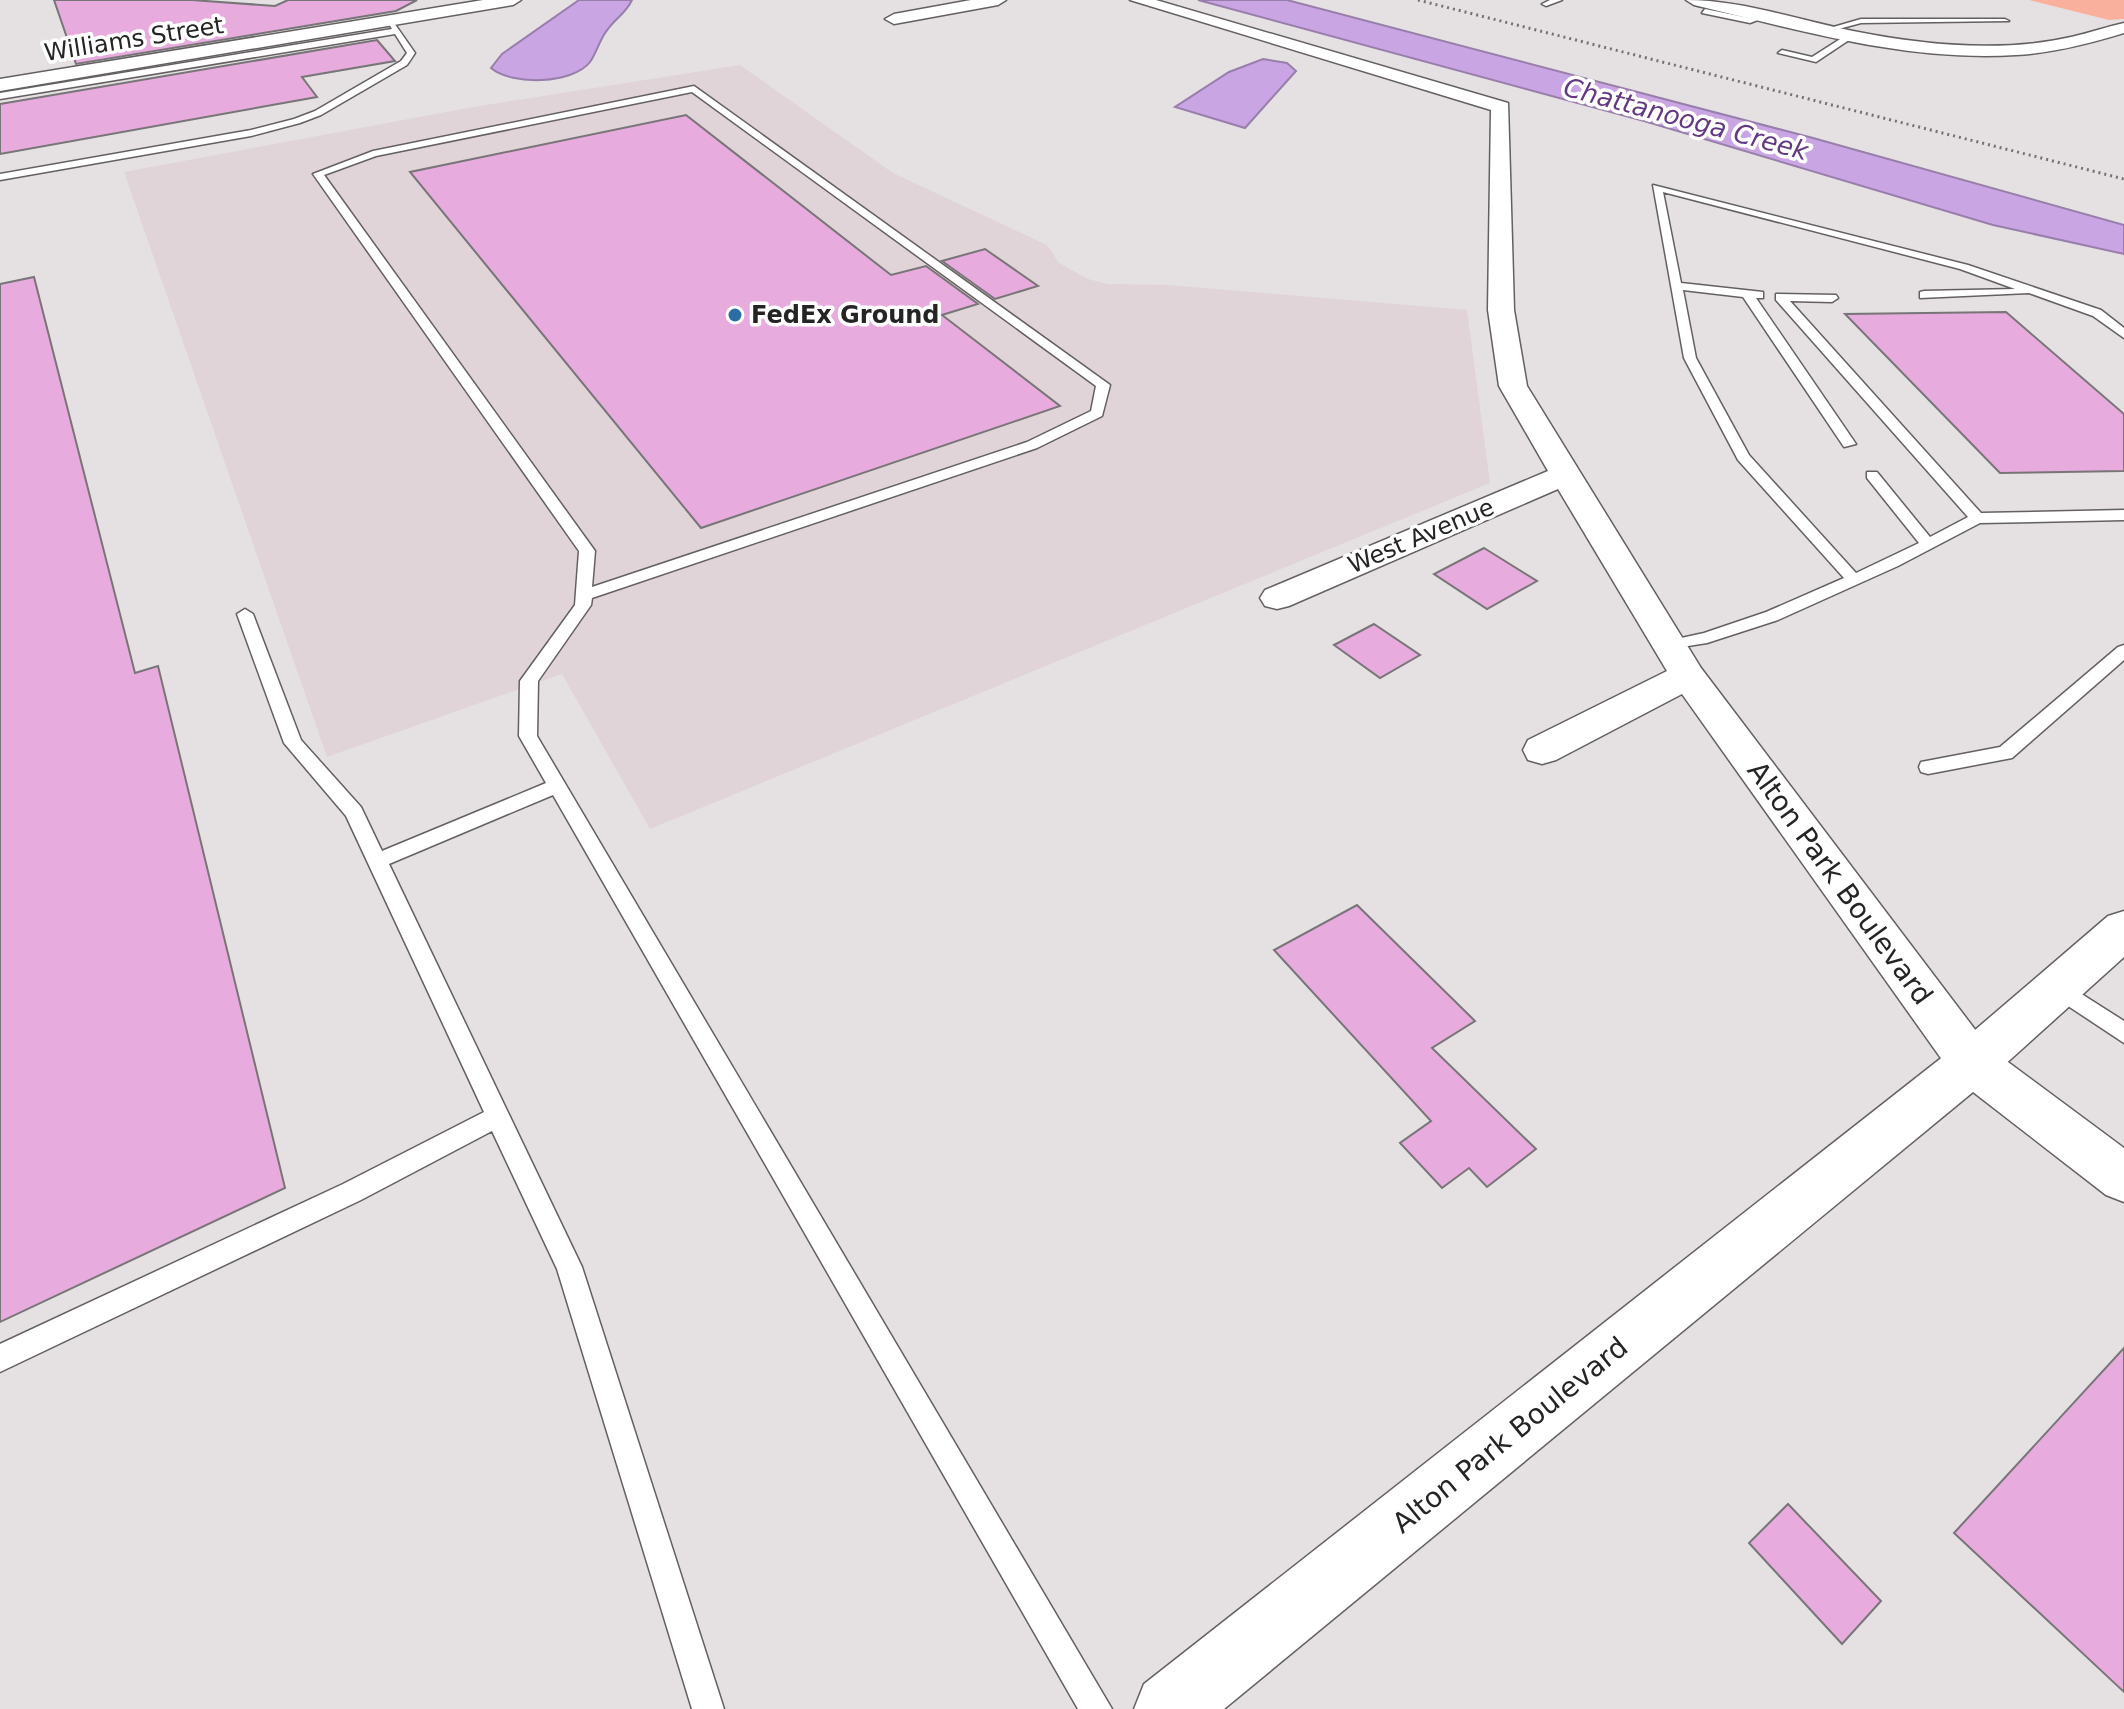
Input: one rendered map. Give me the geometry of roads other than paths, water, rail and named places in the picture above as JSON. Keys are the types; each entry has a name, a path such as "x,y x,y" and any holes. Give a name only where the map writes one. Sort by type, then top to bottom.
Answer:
{"main road":[{"path":"1972,1063 2124,929"},
{"name":"Alton Park Boulevard","path":"1169,1709 1972,1063"}],"street":[{"name":"Williams Street","path":"1,88 395,26 513,0"},
{"path":"894,19 998,0"},
{"name":"Alton Park Boulevard","path":"1138,0 1501,107 1501,310 1513,386 1679,661 1972,1063"},
{"path":"1699,6 1764,16 1901,47 2003,54 2083,43 2124,28"},
{"name":"West Avenue","path":"1277,598 1565,475"},
{"path":"1542,750 1679,661"},
{"path":"1972,1063 2124,1178"}],"lane":[{"path":"1546,4 1558,0"},
{"path":"1827,30 1861,21 2005,21"},
{"path":"0,177 251,133 308,117 404,63 411,53 395,26"},
{"path":"1782,53 1813,60 1851,36"},
{"path":"584,595 1032,445 1097,413 1103,385 694,89 373,154 318,174 587,551 583,605 529,681 528,736 1096,1709"},
{"path":"1854,580 1743,457 1690,358 1657,187 1964,267 2097,313 2124,334"},
{"path":"1676,286 1780,297 1832,298"},
{"path":"1924,295 2035,292"},
{"path":"1747,294 1849,444"},
{"path":"1780,297 1977,518"},
{"path":"1872,475 1928,544"},
{"path":"1679,661 1707,638 1772,616 1854,580 1977,518 2124,515"},
{"path":"245,614 293,743 354,812 569,1267 708,1709"},
{"path":"1928,767 2005,753 2124,651"},
{"path":"377,861 557,786"},
{"path":"2058,988 2124,1033"},
{"path":"0,1358 352,1192 498,1116"}],"water":[{"path":"579,0 632,0 605,33 590,62 582,69 557,78 527,80 501,74 491,68 502,54"},
{"name":"Chattanooga Creek","path":"1198,0 1287,0 1813,138 2124,225 2124,254 1993,225 1644,121"},
{"path":"1263,59 1287,63 1296,71 1245,128 1175,107 1229,72"}],"railway":[{"path":"1418,0 2124,179"}],"place":[{"name":"FedEx Ground","path":"735,315"}]}
